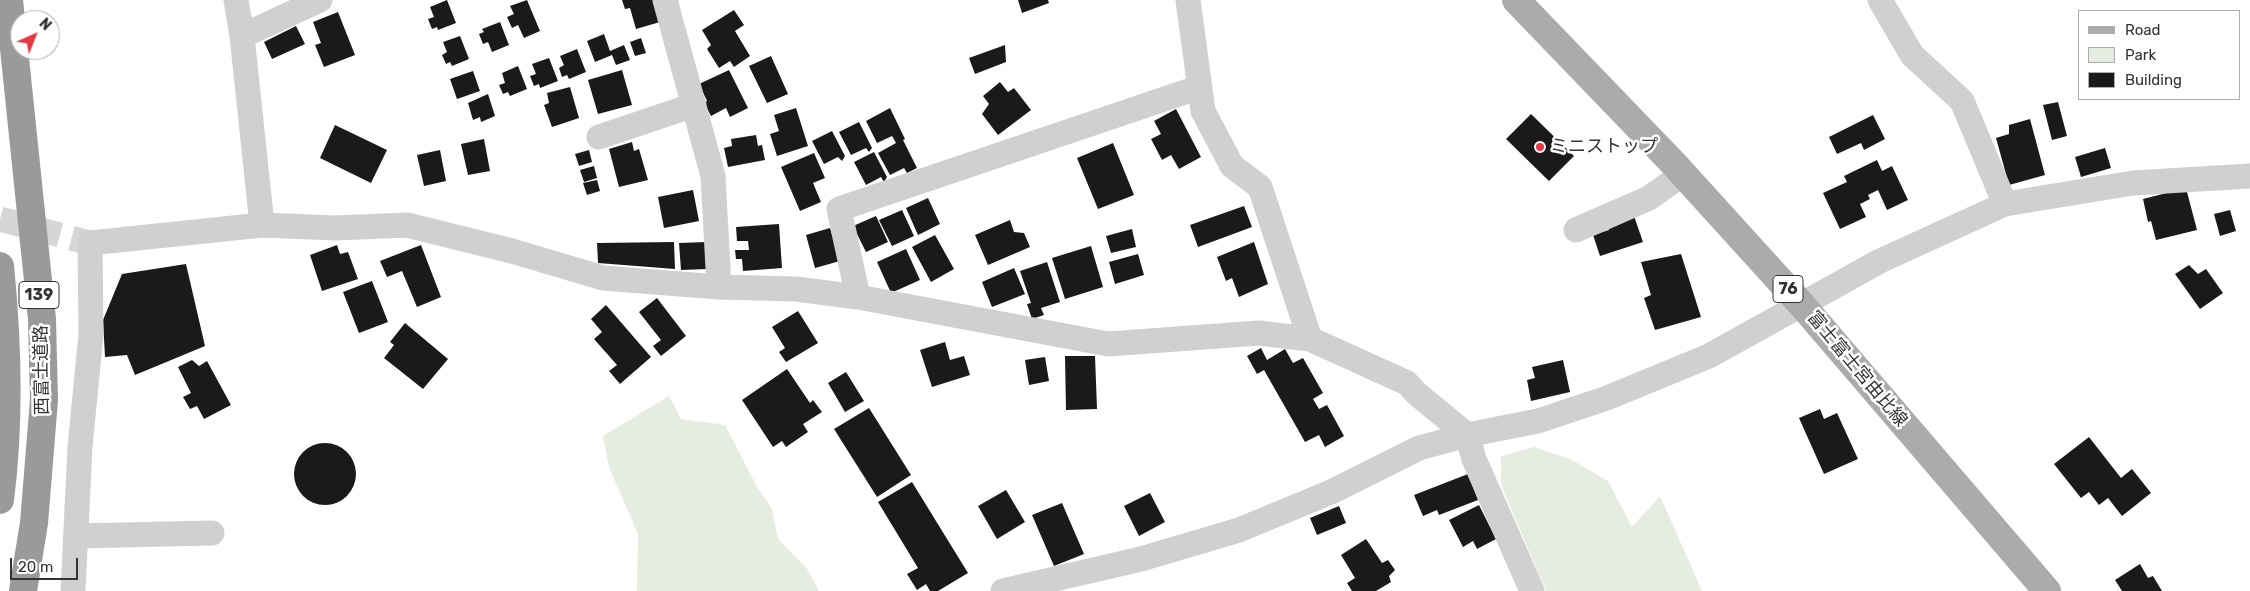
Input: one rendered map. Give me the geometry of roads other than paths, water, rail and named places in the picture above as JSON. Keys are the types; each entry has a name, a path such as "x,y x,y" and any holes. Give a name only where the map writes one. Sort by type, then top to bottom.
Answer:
{"highway":[{"name":"西富士道路","path":"9,0 42,319 44,400 34,523 23,591"},
{"name":"西富士道路","path":"0,266 6,322 8,401 5,459 0,500"}],"main road":[{"name":"富士富士宮由比線","path":"1516,0 1683,174 1802,305 2047,591"}],"street":[{"path":"236,0 242,36 262,225"},
{"path":"242,36 320,0"},
{"path":"665,0 713,176 719,287"},
{"path":"1188,0 1203,111 1232,166 1260,186 1310,339"},
{"path":"1880,0 1912,55 1962,101 2005,204"},
{"path":"858,297 839,209 1200,87"},
{"path":"599,138 694,105"},
{"path":"1576,230 1649,198 1683,174"},
{"path":"1013,590 1141,559 1239,530 1331,492 1419,448 1467,435 1538,421 1615,394 1709,356 1880,261 2005,204 2133,183 2250,176"},
{"path":"73,591 80,447 91,334 90,243 262,225 335,228 407,225 512,251 603,278 719,287 796,289 858,297 1108,344 1259,333 1310,339 1407,383 1416,393 1467,435 1474,459 1532,591"},
{"path":"76,536 212,533"}],"tunnel":[{"path":"0,219 90,243"}],"place":[{"name":"ミニストップ","path":"1540,147"}]}
